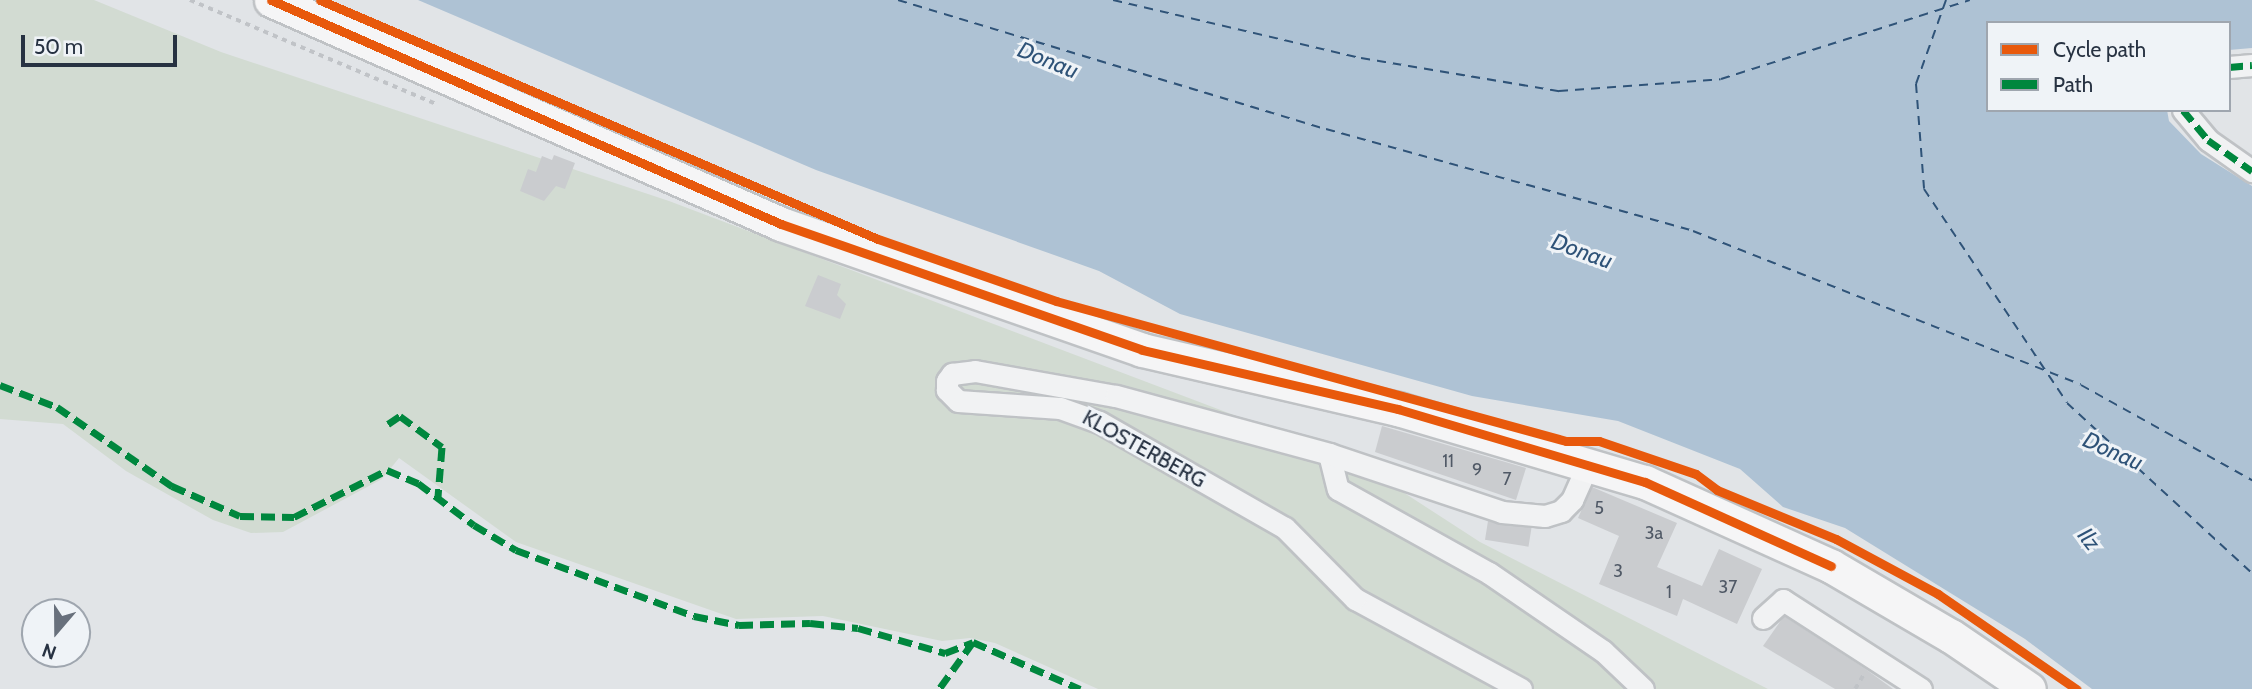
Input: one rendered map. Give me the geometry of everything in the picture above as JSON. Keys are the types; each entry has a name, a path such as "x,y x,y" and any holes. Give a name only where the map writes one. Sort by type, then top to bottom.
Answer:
{"main road":[{"path":"271,0 781,224 1142,350 1398,409 1645,482 1831,566 1951,636 2029,689"}],"street":[{"path":"2231,67 2252,65"},
{"path":"2185,112 2208,140 2252,171"},
{"name":"KLOSTERBERG","path":"1521,689 1354,599 1285,528 1099,422 1060,408 958,401 947,390 947,381 952,374 975,371 1078,387 1329,454 1502,512 1545,516 1572,500 1588,464"},
{"path":"1329,454 1338,489 1489,573 1603,651 1643,689"},
{"path":"1763,618 1783,600 1921,689"}],"shaded area":[{"path":"0,0 94,0 221,52 669,201 1355,461 1480,542 1768,689 1098,689 995,643 970,638 942,641 823,616 736,619 516,542 399,458 382,479 283,532 251,533 213,520 126,471 63,424 0,419"}],"water":[{"path":"418,0 2252,0 2252,48 2231,50 2231,21 1986,21 1986,112 2167,112 2169,121 2201,154 2252,186 2252,689 2092,689 2025,639 1845,528 1783,507 1740,469 1618,421 1472,396 1180,314 1099,271 816,170"}],"building":[{"path":"554,155 575,163 565,189 556,186 544,201 520,191 528,169 536,172 542,156 552,160"},
{"path":"818,275 841,284 837,295 846,304 840,319 805,306"},
{"path":"1382,426 1526,468 1516,500 1375,452"},
{"path":"1592,487 1677,523 1657,567 1702,586 1719,549 1762,569 1737,624 1683,599 1677,616 1599,584 1619,536 1578,518"},
{"path":"1488,521 1531,528 1528,547 1485,540"},
{"path":"1784,616 1893,689 1835,689 1763,646"}],"ferry route":[{"path":"898,0 1326,129 1693,231 2081,385 2252,480"},
{"path":"1113,0 1361,58 1559,91 1721,79 1970,0"},
{"path":"1946,0 1916,84 1924,189 2067,403 2252,573"}],"marked path":[{"path":"2231,67 2252,65"},
{"path":"2185,112 2208,140 2252,171"},
{"path":"0,385 57,407 172,486 240,516 294,517 387,470 418,483 474,525 516,550 694,616 739,625 810,623 858,628 945,653 973,642 939,689"},
{"path":"388,424 400,416 442,447 438,497"},
{"path":"973,642 1080,689"}],"cycle path":[{"path":"271,0 781,224 1142,350 1398,409 1645,482 1831,566"},
{"path":"320,0 878,239 1056,301 1566,441 1599,441 1696,474 1717,490 1836,539 1938,594 2076,689"}],"water label":[{"name":"Donau","path":"1048,60"},
{"name":"Donau","path":"1582,251"},
{"name":"Donau","path":"2113,451"},
{"name":"Ilz","path":"2089,539"}]}
